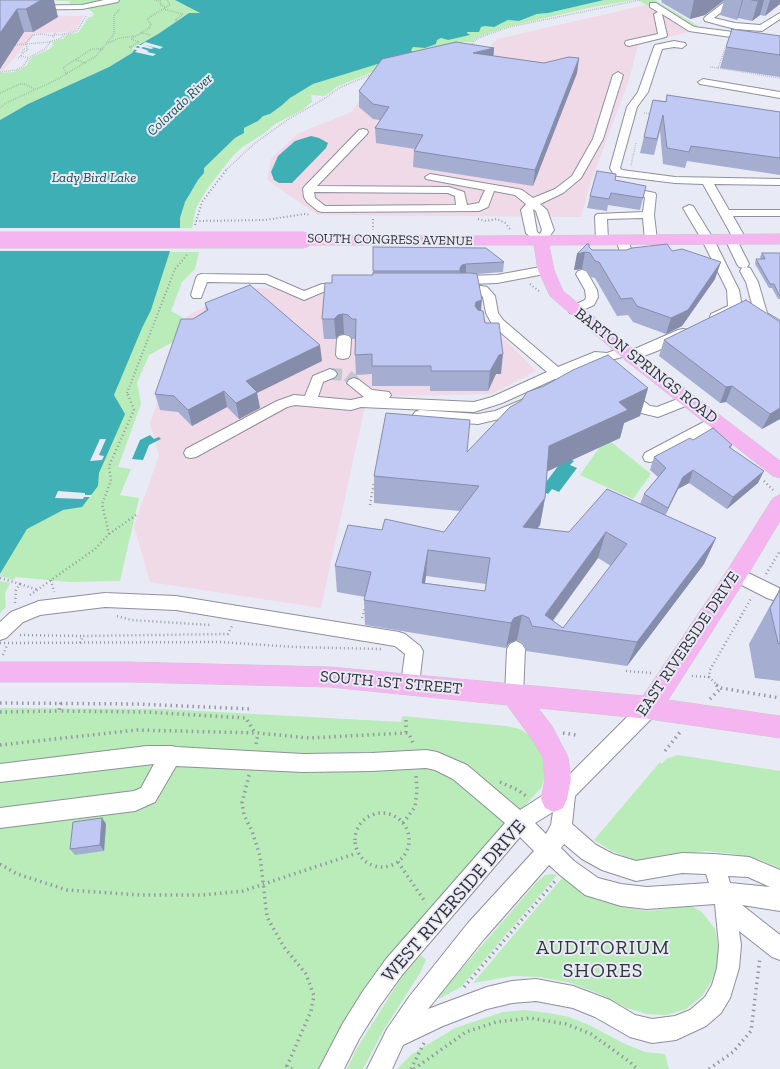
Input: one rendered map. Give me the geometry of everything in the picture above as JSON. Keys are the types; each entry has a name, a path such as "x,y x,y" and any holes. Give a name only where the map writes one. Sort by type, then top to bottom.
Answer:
{"main road":[{"name":"SOUTH CONGRESS AVENUE","path":"0,240 541,241 780,239"},
{"name":"BARTON SPRINGS ROAD","path":"541,241 546,270 556,293 621,355 688,400 780,471"},
{"name":"EAST RIVERSIDE DRIVE","path":"649,708 780,503"},
{"name":"SOUTH 1ST STREET","path":"1,665 130,672 330,677 649,708 780,727"},
{"path":"514,695 543,734 555,757 560,796"}],"street":[{"path":"732,0 708,19 735,26 774,30"},
{"path":"0,8 86,6 118,2"},
{"path":"653,5 692,29 780,41"},
{"path":"629,43 663,35 658,14"},
{"path":"762,28 780,15"},
{"path":"733,35 735,26"},
{"path":"722,42 780,49"},
{"path":"682,45 674,44 658,48 643,92 642,106 632,107 615,168 618,173 674,180 780,182"},
{"path":"541,241 532,233 527,210 532,203 559,191 576,178 598,139 618,75"},
{"path":"703,82 780,95"},
{"path":"363,132 308,189 308,197 322,209 479,208 484,205 487,194 492,187"},
{"path":"430,176 518,192 532,203"},
{"path":"707,181 725,213 736,239 745,268 752,282 761,315 779,334"},
{"path":"308,189 449,190 460,194 462,208"},
{"path":"625,190 651,195 648,215 651,240"},
{"path":"689,208 708,240 733,290 735,301 730,314"},
{"path":"725,213 780,213"},
{"path":"602,240 601,216 648,215"},
{"path":"603,261 622,261 628,258 622,240"},
{"path":"546,270 496,279 447,283 483,290 489,296 492,324 558,373 568,384"},
{"path":"574,310 590,302 592,297 591,290 582,274"},
{"path":"197,295 202,278 267,279 304,296 322,288 362,288"},
{"path":"476,413 497,400 595,356 621,355 681,340 700,325 730,314 759,308"},
{"path":"343,355 344,339"},
{"path":"598,370 621,355"},
{"path":"310,401 318,379 330,374"},
{"path":"351,405 354,385 369,394 377,396 400,395 407,397 418,410"},
{"path":"617,386 646,410 658,412 663,411 688,400"},
{"path":"191,453 282,404 294,400 351,405 359,410 418,410 498,415 538,397"},
{"path":"650,457 715,421"},
{"path":"736,574 773,593"},
{"path":"5,636 17,617 39,608 105,600 176,603 231,622 302,623 399,639 414,651 410,684"},
{"path":"514,695 516,649"},
{"name":"EAST RIVERSIDE DRIVE","path":"560,796 649,708"},
{"path":"0,773 147,755 172,755 303,763 437,761 460,772 519,822 567,868 593,887 621,895 647,898 724,900 760,896 780,900"},
{"path":"0,818 135,801 152,790 163,767 172,755"},
{"path":"379,1069 417,1004 476,931 548,851 561,828 560,796"},
{"name":"WEST RIVERSIDE DRIVE","path":"331,1069 351,1031 371,999 394,967 519,822 560,796"},
{"path":"561,828 589,852 609,863 636,871 682,863 714,864 749,867 780,881"},
{"path":"396,1038 437,1018 487,998 512,992 536,990 574,997 602,1008 630,1025 652,1031 676,1028 698,1018 713,1005 722,990 728,968 730,945 724,900 714,864"},
{"path":"724,900 771,950"}],"path":[{"path":"154,0 160,1 161,5 167,7"},
{"path":"132,48 130,47 139,42 131,39 151,26 147,19 170,5 167,0"},
{"path":"635,1 640,0"},
{"path":"0,108 6,103 67,74 86,63 103,49 114,34 113,20 118,2"},
{"path":"163,9 184,15 175,20 177,20"},
{"path":"18,58 28,50 26,42 31,36 43,33 54,35 72,33 80,28 86,16"},
{"path":"0,72 17,70 23,66 29,58 45,49 51,42 56,32"},
{"path":"140,33 151,35"},
{"path":"10,45 51,42 60,39 64,34"},
{"path":"108,43 120,38 135,36"},
{"path":"67,74 64,67 92,49 103,49"},
{"path":"718,68 725,49 733,50"},
{"path":"21,56 29,58"},
{"path":"76,60 86,63"},
{"path":"710,67 780,78"},
{"path":"0,93 20,84 24,84 35,89"},
{"path":"642,106 655,114"},
{"path":"373,218 373,232"},
{"path":"370,505 376,475"},
{"path":"109,534 136,514"},
{"path":"764,579 780,551"},
{"path":"0,578 38,590"},
{"path":"51,580 54,594"},
{"path":"15,606 18,584"},
{"path":"756,592 732,630 710,670 709,677 721,688 780,698"},
{"path":"362,621 366,606"},
{"path":"111,615 131,620 217,625"},
{"path":"25,635 83,636 228,634 231,622"},
{"path":"1,665 5,636"},
{"path":"80,643 83,636"},
{"path":"0,643 220,642 295,647 382,648"},
{"path":"0,703 140,704 251,709"},
{"path":"59,711 62,703"},
{"path":"0,712 146,712 246,718 257,733 255,751"},
{"path":"406,720 406,733"},
{"path":"0,745 137,730 257,733"},
{"path":"403,823 415,807 417,798 415,769"},
{"path":"250,772 242,803 244,815 258,847 267,917 284,946 306,974 314,996 311,1011 287,1068 292,1069"},
{"path":"382,813 391,814 403,823 409,840 408,848 398,862 382,868 364,861 357,853 355,847 355,833 358,826 368,817 382,813"},
{"path":"0,864 2,867 22,876 67,890 140,895 203,895 243,891 357,853"},
{"path":"398,862 436,918"},
{"path":"463,988 567,868"},
{"path":"709,1069 733,1052 750,1031 771,950"},
{"path":"414,1069 466,1032 496,1022 530,1018 566,1024 591,1034 630,1062 637,1069"}],"shaded area":[{"path":"646,5 689,32 638,45 629,80 590,184 581,217 318,215 267,180 271,159 297,134 351,112 380,74 484,53 497,39"},
{"path":"0,15 83,16 76,30 71,32 35,33 3,71 0,71"},
{"path":"244,288 474,292 479,294 485,319 536,371 492,394 367,397 321,608 150,582 134,526 159,456 150,423 188,315"}],"green space":[{"path":"175,0 200,13 189,13 137,46 132,53 109,67 28,104 0,120 0,73 19,70 27,65 32,57 50,49 53,45 52,42 63,39 67,34 78,33 89,17 92,17 94,14 89,9 69,5 70,1 56,1"},
{"path":"604,0 634,0 593,7 506,27 478,37 472,42 463,42 457,47 377,70 336,87 324,96 311,95 312,102 302,110 275,124 263,134 241,148 231,158 207,189 196,208 192,228 180,228 180,218 185,202 204,173 204,168 235,138 244,133 244,128 258,121 263,116 270,114 290,98 313,84 391,59 413,47 425,48 436,44 437,40 441,38 448,40 469,34 466,33 467,32 479,32 481,27 501,24 508,20 519,21 537,14 548,13"},
{"path":"638,0 655,0 698,26 686,29"},
{"path":"169,252 199,252 195,269 182,282 171,311 182,317 173,342 149,355 137,383 141,404 118,467 131,469 120,495 139,498 120,581 70,582 16,577 13,580 0,576 24,524 118,403 114,395"},
{"path":"606,438 651,474 633,499 580,475"},
{"path":"0,581 10,583 5,593 6,607 0,613"},
{"path":"0,708 163,709 401,722 402,716 506,726 520,729 533,738 542,749 546,775 541,788 395,947 363,991 335,1037 319,1069 0,1069"},
{"path":"678,755 780,771 780,869 761,860 734,854 706,851 641,861 628,858 612,851 594,840 660,762 662,764 666,759"},
{"path":"545,875 557,875 461,987 439,999 439,996 459,972 537,882"},
{"path":"563,877 604,901 622,907 649,911 691,906 702,912 715,929 718,950 717,966 711,982 702,996 686,1009 666,1015 647,1014 627,1008 602,995 571,983 540,977 513,976 473,983"},
{"path":"421,955 426,960 420,973 383,1031 363,1069 347,1069 356,1050 401,978"},
{"path":"525,1010 569,1017 645,1052 665,1054 669,1069 397,1069 412,1054 455,1028 503,1012"}],"water":[{"name":"Lady Bird Lake","path":"175,0 604,0 548,13 537,14 519,21 508,20 494,27 481,27 479,32 467,32 470,35 448,40 441,38 437,40 436,44 425,48 413,47 411,50 413,53 313,84 290,98 270,114 263,116 258,121 244,128 244,133 235,138 204,168 204,173 185,202 180,218 180,228 170,251 151,310 114,395 125,414 99,473 98,486 82,507 63,510 27,529 0,574 0,120 28,104 109,67 132,53 137,46 189,13 200,13"},
{"path":"311,136 328,143 326,148 292,183 279,183 274,180 271,172 278,156 295,141"},
{"path":"150,435 154,439 159,437 161,439 149,445 143,460 132,459 140,440"},
{"path":"565,457 574,461 570,465 577,468 559,492 552,489 548,494 540,490"}],"pier":[{"path":"145,42 163,47 160,49 145,45 154,48 141,48 149,51 147,52 156,54 153,56 135,52 137,50 132,49 133,47 139,48 140,47 136,45 141,45"},
{"path":"0,228 182,228 172,251 0,251"},
{"path":"100,439 106,439 99,455 104,456 102,460 90,461"},
{"path":"58,491 92,495 91,497 84,497 83,499 55,498"}],"building":[{"path":"0,0 41,0 26,9 17,9 0,33"},
{"path":"732,29 780,36 780,55 726,47"},
{"path":"456,42 494,48 473,53 544,63 569,57 579,58 535,170 414,151 423,135 375,128 389,107 373,104 359,91 382,59"},
{"path":"667,95 780,112 780,158 691,146 689,152 667,148 663,115 657,139 644,137 653,100 666,102"},
{"path":"597,171 616,174 615,180 646,186 643,198 611,193 609,199 590,196"},
{"path":"587,244 589,244 589,247 592,250 626,250 667,244 672,251 682,249 721,262 688,310 671,318 637,306 632,298 621,299 599,262 595,261 590,253 585,252 577,254"},
{"path":"373,247 486,248 504,262 466,264 462,265 460,271 373,271"},
{"path":"762,253 780,253 780,295 774,284 770,284 756,259 765,259"},
{"path":"373,273 477,274 482,300 476,302 475,306 478,310 483,311 485,323 499,323 503,354 499,355 490,371 431,371 431,366 372,366 372,354 355,355 356,319 352,319 348,315 343,314 338,315 334,319 322,319 325,283 332,283 332,275 373,275"},
{"path":"250,285 320,345 246,381 257,392 236,403 224,391 188,410 174,396 155,394 181,319 193,319 208,310 205,303"},
{"path":"746,300 780,322 780,408 770,414 732,386 726,387 664,340"},
{"path":"608,355 648,388 619,402 628,410 549,446 545,498 523,527 569,532 607,489 716,538 637,642 532,626 529,618 522,615 514,618 511,623 364,600 371,572 335,566 348,525 382,530 385,519 444,532 479,486 374,476 386,413 470,420 467,452 510,407 521,401 527,392 544,386 573,370","holes":["606,532 627,544 563,628 545,615","428,550 490,558 485,591 422,583"]},
{"path":"713,428 732,445 729,447 764,471 733,497 693,470 683,477 668,508 644,494 666,468 654,457 690,438 693,440"},
{"path":"780,590 780,644 778,643 770,608"},
{"path":"102,818 100,845 70,849 73,822"}],"tunnel":[{"path":"330,374 347,375 353,380 353,388"}],"district":[{"name":"AUDITORIUM SHORES","path":"603,960"}],"water label":[{"name":"Colorado River","path":"180,105"}]}
